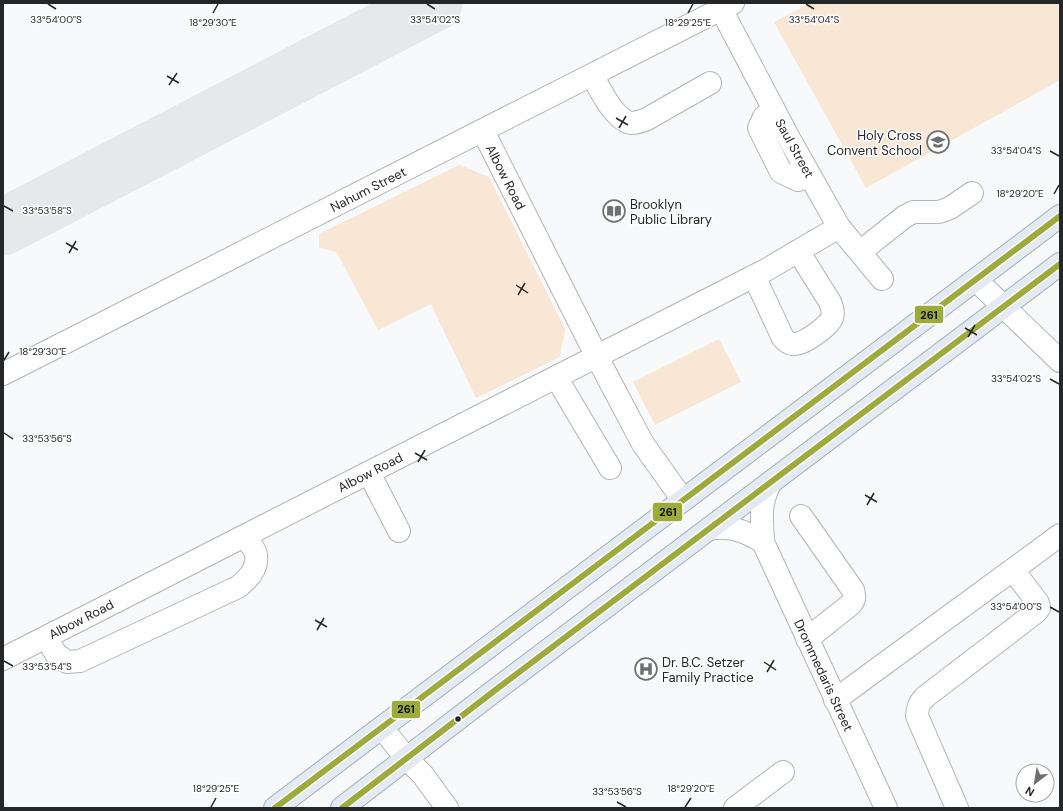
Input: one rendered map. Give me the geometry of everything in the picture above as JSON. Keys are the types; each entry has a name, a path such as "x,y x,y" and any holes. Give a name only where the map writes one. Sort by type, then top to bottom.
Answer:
{"main road":[{"path":"275,808 1060,216"},
{"path":"342,808 457,719 1060,264"}],"street":[{"name":"Nahum Street","path":"3,374 727,6"},
{"name":"Saul Street","path":"727,6 774,111 810,176 840,227 882,279"},
{"path":"592,75 606,100 617,114 623,120 631,123 647,119 710,83"},
{"name":"Albow Road","path":"3,659 597,356 482,131"},
{"path":"860,252 904,217 914,212 939,212 950,208 972,193"},
{"path":"683,500 643,444 597,356 754,276 840,227"},
{"path":"754,276 783,338 787,342 794,344 800,343 821,330 829,323 833,316 833,310 830,302 798,251"},
{"path":"976,280 1060,361"},
{"path":"556,377 610,468"},
{"path":"369,473 399,532"},
{"name":"Drommedaris Street","path":"770,483 764,496 761,512 763,542 886,808"},
{"path":"800,516 854,590 855,597 850,605 807,639"},
{"path":"709,529 718,527 736,528 763,542"},
{"path":"835,700 1060,535"},
{"path":"46,637 56,654 67,662 80,661 238,587 248,579 254,568 256,555 245,536"},
{"path":"957,808 917,716 917,708 925,697 1036,612 1038,604 1013,570"},
{"path":"382,728 407,759 423,775 447,808"},
{"path":"735,808 783,772"}],"shaded area":[{"path":"811,3 1060,3 1060,80 866,188 774,22"},
{"path":"459,165 489,177 565,329 560,357 476,398 431,304 378,330 337,253 319,247 319,234"},
{"path":"719,339 741,382 655,425 633,382"}],"taxiway":[{"path":"3,227 434,3"}],"transit line":[{"name":"261","path":"275,808 1060,216"},
{"name":"261","path":"342,808 498,688 1060,264"}],"place":[{"name":"Holy Cross Convent School","path":"938,142"},
{"name":"Brooklyn Public Library","path":"614,211"},
{"name":"Dr. B.C. Setzer Family Practice","path":"646,669"}]}
